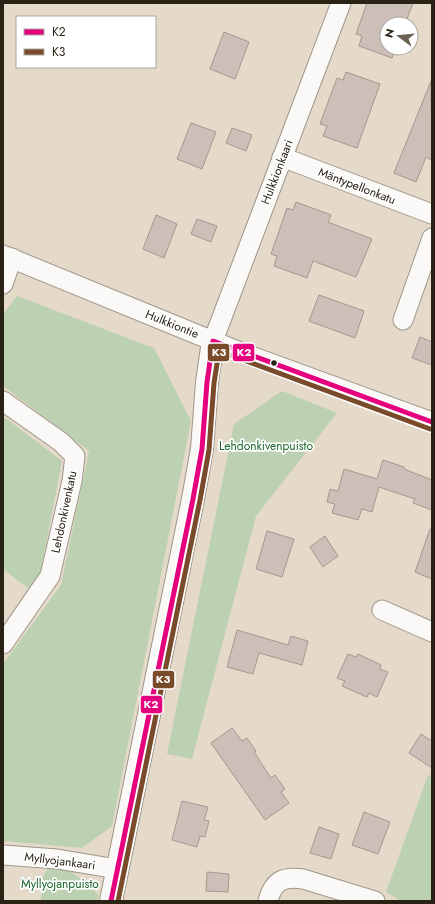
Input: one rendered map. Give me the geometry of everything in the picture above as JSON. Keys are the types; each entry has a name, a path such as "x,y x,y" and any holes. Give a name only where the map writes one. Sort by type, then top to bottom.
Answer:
{"street":[{"name":"Hulkkionkaari","path":"213,341 341,3"},
{"name":"Mäntypellonkatu","path":"282,157 432,214"},
{"path":"403,320 432,238"},
{"name":"Hulkkiontie","path":"8,256 213,341 432,422"},
{"path":"3,284 8,256"},
{"path":"111,901 196,484 202,449 207,382 213,341"},
{"name":"Lehdonkivenkatu","path":"3,401 61,442 74,456 72,481 50,576 3,644"},
{"path":"382,610 432,632"},
{"name":"Myllyojankaari","path":"3,855 57,859 117,869"},
{"path":"268,901 271,892 277,883 285,878 294,878 303,879 375,901"}],"green space":[{"path":"17,296 154,348 191,421 112,826 82,848 3,841 3,664 61,585 89,451 3,386 3,314"},
{"name":"Lehdonkivenpuisto","path":"282,391 337,413 256,516 192,759 167,754 234,424"},
{"path":"3,416 62,461 40,575 29,589 3,569"},
{"path":"428,775 432,776 432,901 401,901 386,892"},
{"name":"Myllyojanpuisto","path":"53,859 57,859 99,895 97,901 41,901 43,877"}],"building":[{"path":"367,3 413,3 408,16 379,16 379,53 359,46 362,36 356,34"},
{"path":"224,32 249,42 235,79 210,69"},
{"path":"346,72 380,84 357,148 323,136 327,126 320,124 337,78 343,80"},
{"path":"431,81 432,160 426,157 416,182 394,173"},
{"path":"191,123 216,132 202,169 177,159"},
{"path":"232,128 252,135 246,151 226,143"},
{"path":"296,202 331,215 328,222 372,239 356,277 313,261 307,278 274,266 277,256 271,254 287,208 293,210"},
{"path":"156,215 177,224 164,258 143,249"},
{"path":"197,219 217,226 211,242 191,234"},
{"path":"319,295 364,311 355,338 309,321"},
{"path":"420,337 432,342 432,365 412,358"},
{"path":"383,460 404,467 404,469 432,480 432,510 413,503 415,499 379,487 372,512 362,509 358,520 332,513 335,504 327,502 330,489 338,491 344,469 377,479"},
{"path":"430,529 432,530 432,579 415,572"},
{"path":"267,531 294,539 282,577 256,569"},
{"path":"325,536 338,556 323,567 310,547"},
{"path":"237,630 288,645 291,636 308,641 302,665 259,653 253,674 227,667"},
{"path":"348,654 356,657 358,654 381,665 380,669 388,672 377,697 369,693 367,697 342,686 345,681 337,678"},
{"path":"232,728 242,741 247,738 256,751 254,752 271,778 275,775 285,789 281,792 289,803 265,820 211,743"},
{"path":"421,734 432,741 432,768 409,753"},
{"path":"182,801 208,807 204,820 209,821 205,837 200,836 197,847 172,840"},
{"path":"364,812 390,822 378,854 352,845"},
{"path":"319,827 339,834 331,859 310,853"},
{"path":"207,872 229,874 228,892 206,891"}],"transit line":[{"name":"K2","path":"111,901 193,499 202,449 207,382 213,341 432,422"},
{"name":"K3","path":"118,901 200,500 209,450 214,383 219,351 430,429"}]}
